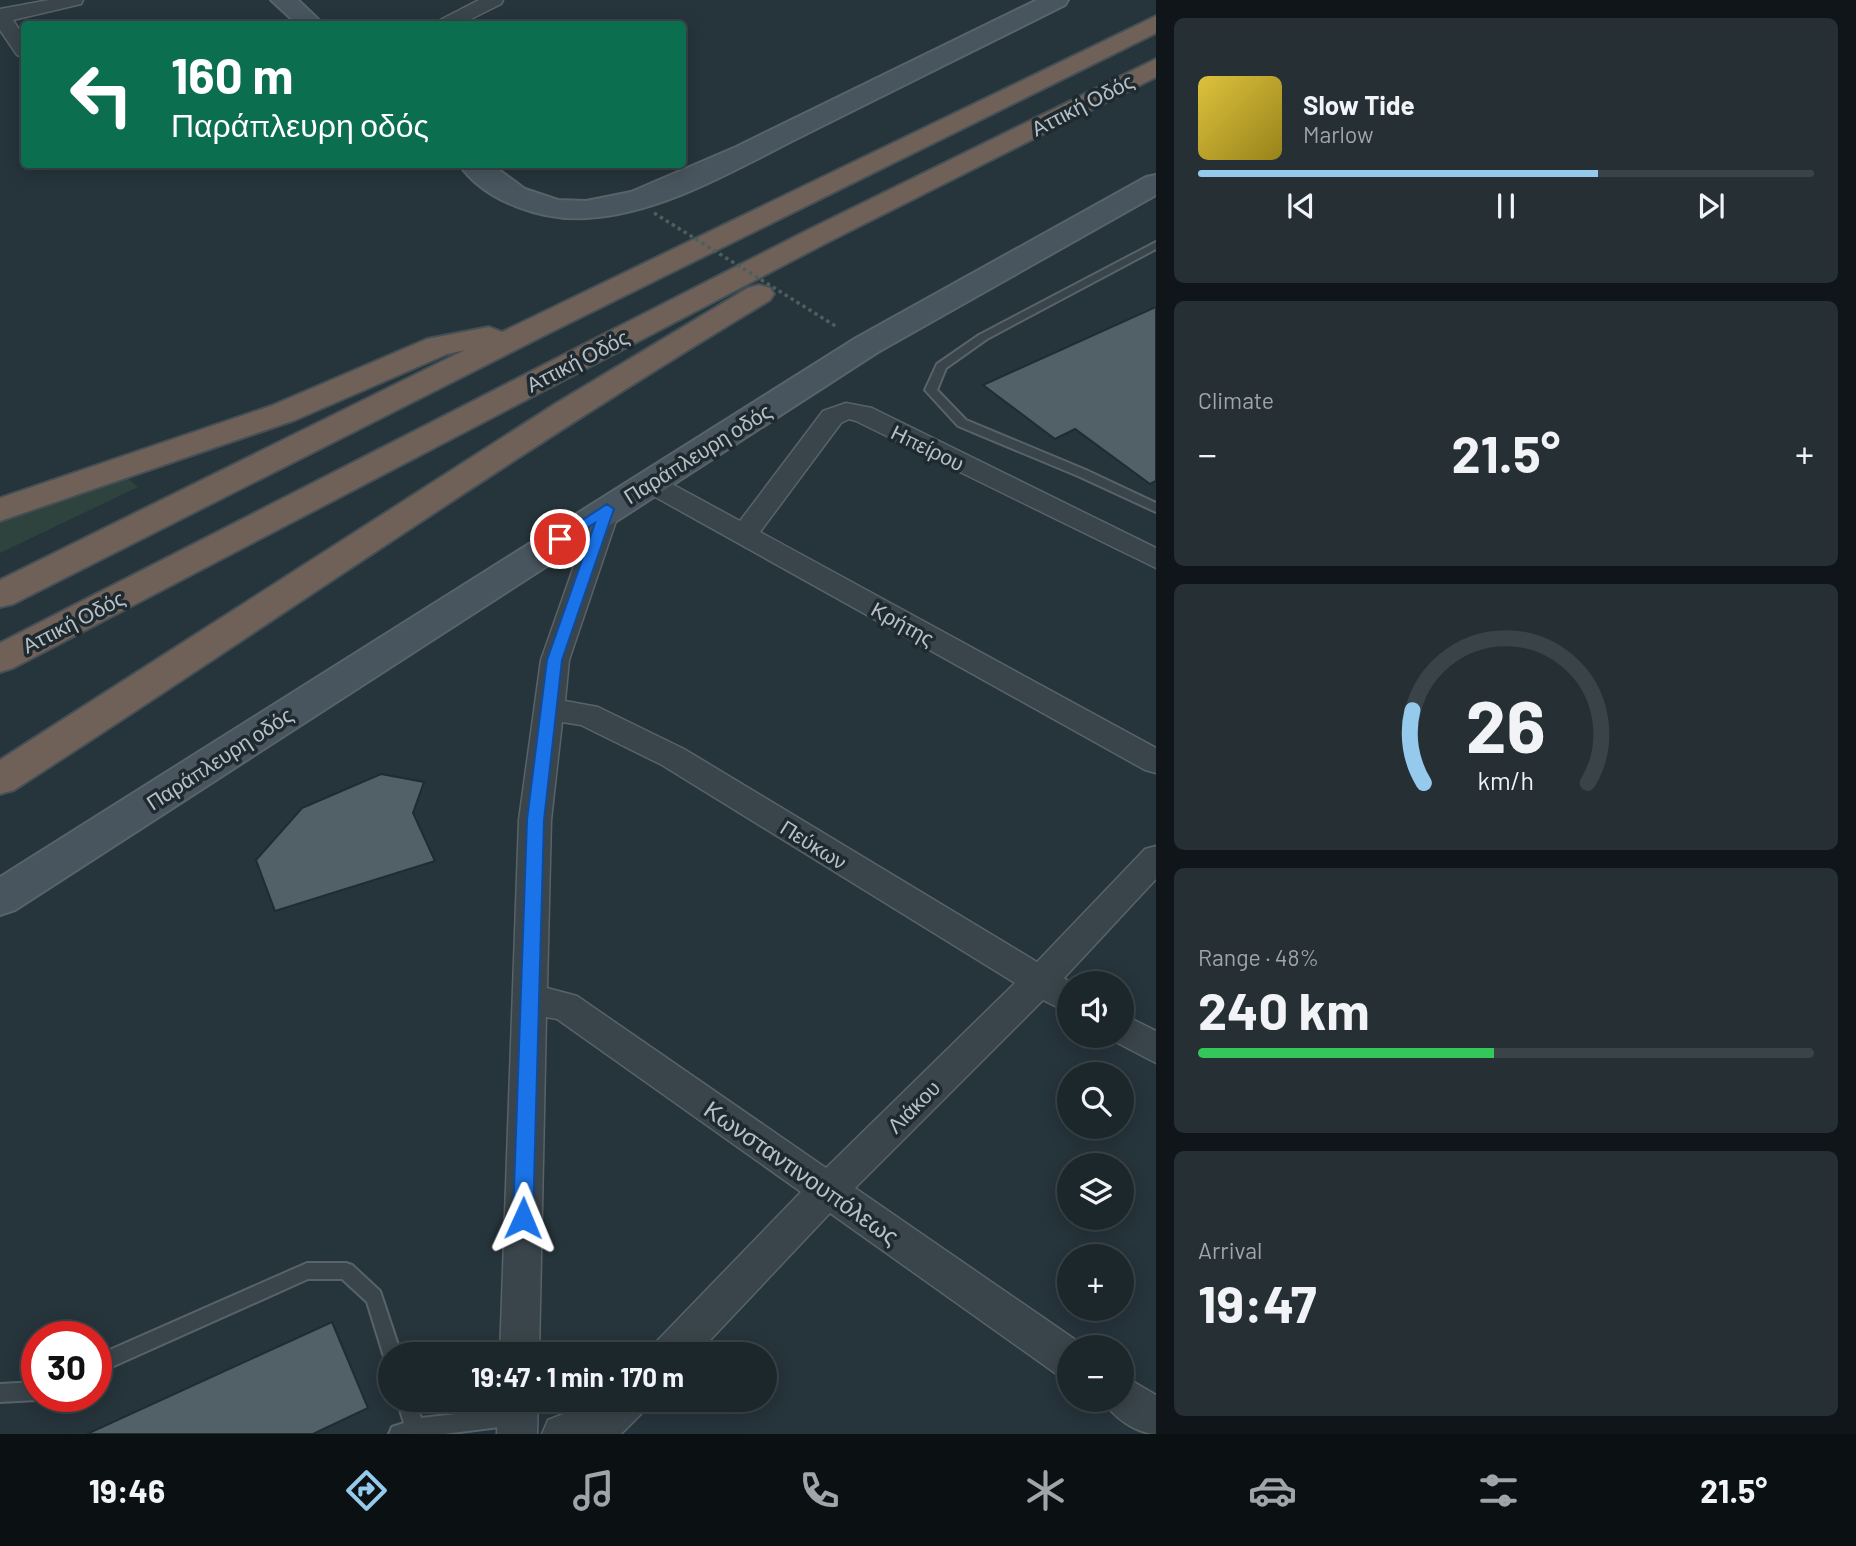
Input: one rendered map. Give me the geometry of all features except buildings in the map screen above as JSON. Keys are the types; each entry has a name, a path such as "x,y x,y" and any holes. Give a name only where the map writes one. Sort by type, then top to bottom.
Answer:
{"highway":[{"name":"Αττική Οδός","path":"0,595 534,328 1156,23"},
{"name":"Αττική Οδός","path":"0,659 818,236 1156,67"},
{"path":"0,779 144,689 477,466 658,352 764,291 818,236"},
{"path":"0,510 283,413 438,346 534,328"}],"street":[{"path":"21,47 0,16 74,0"},
{"path":"283,0 308,21"},
{"path":"453,21 494,0"},
{"path":"478,168 498,185 533,203 572,209 599,208 654,193 746,153 1056,0"},
{"name":"Παράπλευρη οδός","path":"0,898 867,345 1156,183"},
{"name":"Ηπείρου","path":"744,535 832,417 846,411 863,415 1156,558"},
{"name":"Κρήτης","path":"650,483 1156,762"},
{"path":"519,1342 534,832 555,660 607,509"},
{"name":"Πεύκων","path":"549,709 587,715 673,757 1057,992"},
{"name":"Λιάκου","path":"682,1342 827,1191 1038,982 1156,858"},
{"name":"Κωνσταντινουπόλεως","path":"528,999 565,1006 1057,1351"},
{"path":"1134,1036 1156,1048"},
{"path":"1134,1403 1156,1419"},
{"path":"562,1434 609,1419 616,1412"}],"lane":[{"path":"1156,245 983,337 941,366 931,390 962,423 1082,473 1156,509"},
{"path":"112,1358 307,1271 346,1271 374,1297 388,1342"},
{"path":"0,1393 21,1392"},
{"path":"406,1412 407,1431 518,1417"}],"path":[{"path":"654,213 837,327"}],"green space":[{"path":"125,476 138,487 0,553 0,517"}],"route":[{"path":"523,1218 535,820 555,660 607,509 560,539"}]}
